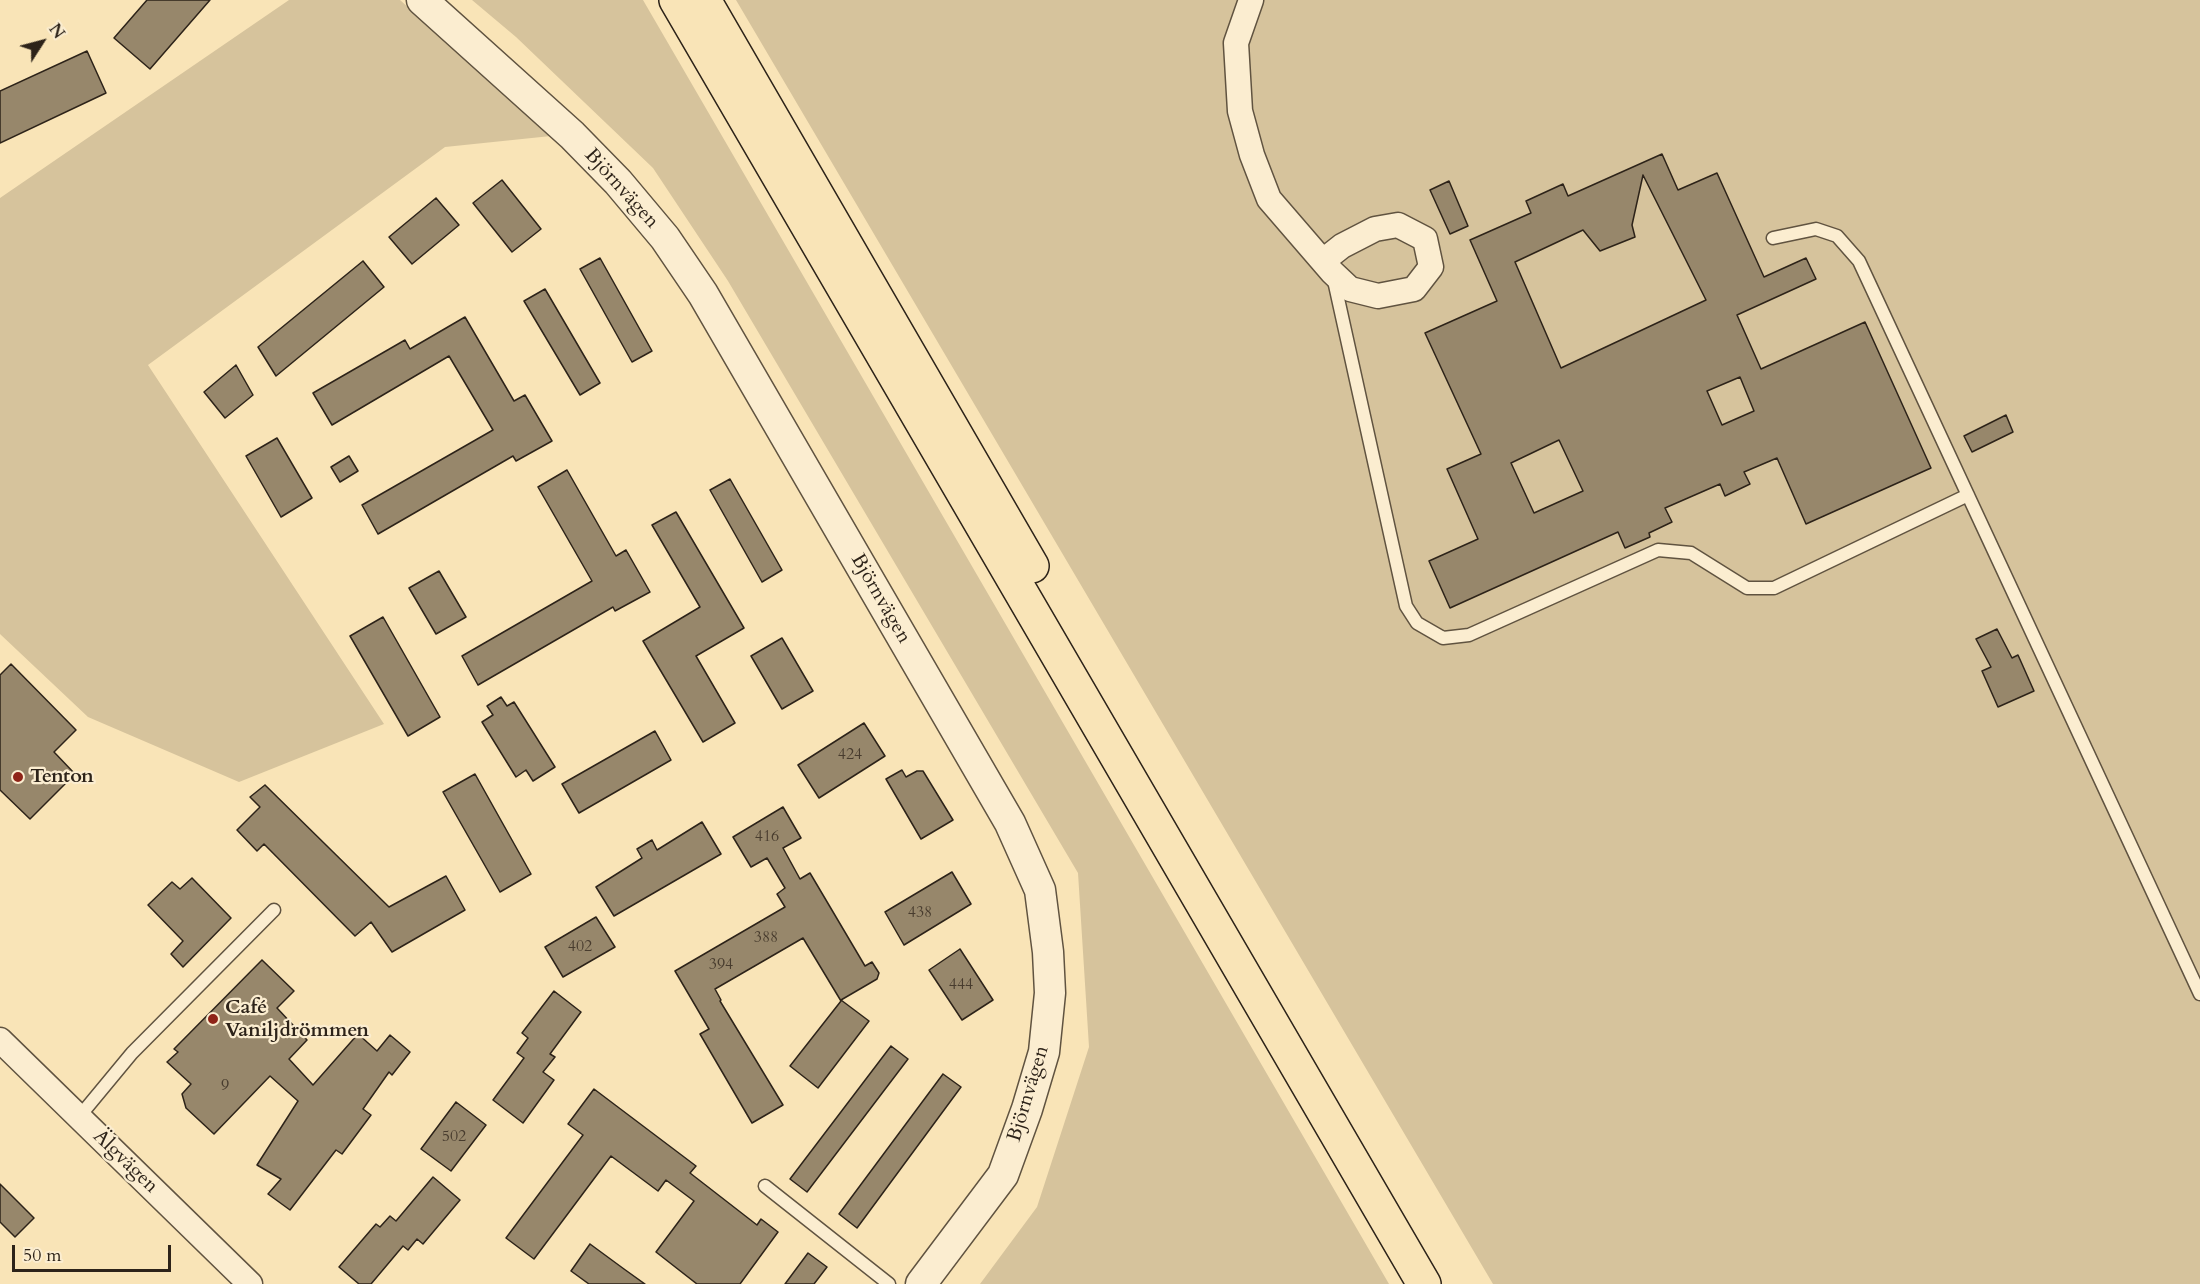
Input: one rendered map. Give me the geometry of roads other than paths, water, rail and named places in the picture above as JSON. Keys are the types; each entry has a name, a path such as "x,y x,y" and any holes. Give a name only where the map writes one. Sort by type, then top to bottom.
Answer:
{"highway":[{"path":"676,0 1424,1284"},
{"path":"704,0 1448,1284"}],"street":[{"name":"Björnvägen","path":"422,0 572,135 618,182 665,238 703,294 1010,823 1040,890 1048,952 1050,993 1044,1052 1028,1109 1003,1175 921,1284"},
{"path":"1251,0 1236,43 1240,111 1252,155 1269,199 1327,267"},
{"name":"Älgvägen","path":"0,1040 249,1284"}],"lane":[{"path":"1773,238 1816,229 1837,236 1859,261 2200,994"},
{"path":"1327,267 1406,606 1417,623 1443,638 1469,635 1658,550 1690,553 1747,588 1774,588 1968,495"},
{"path":"79,1117 132,1053 274,910"},
{"path":"765,1186 889,1284"}],"place":[{"name":"Tenton","path":"18,777"},
{"name":"Café Vaniljdrömmen","path":"213,1019"}]}
